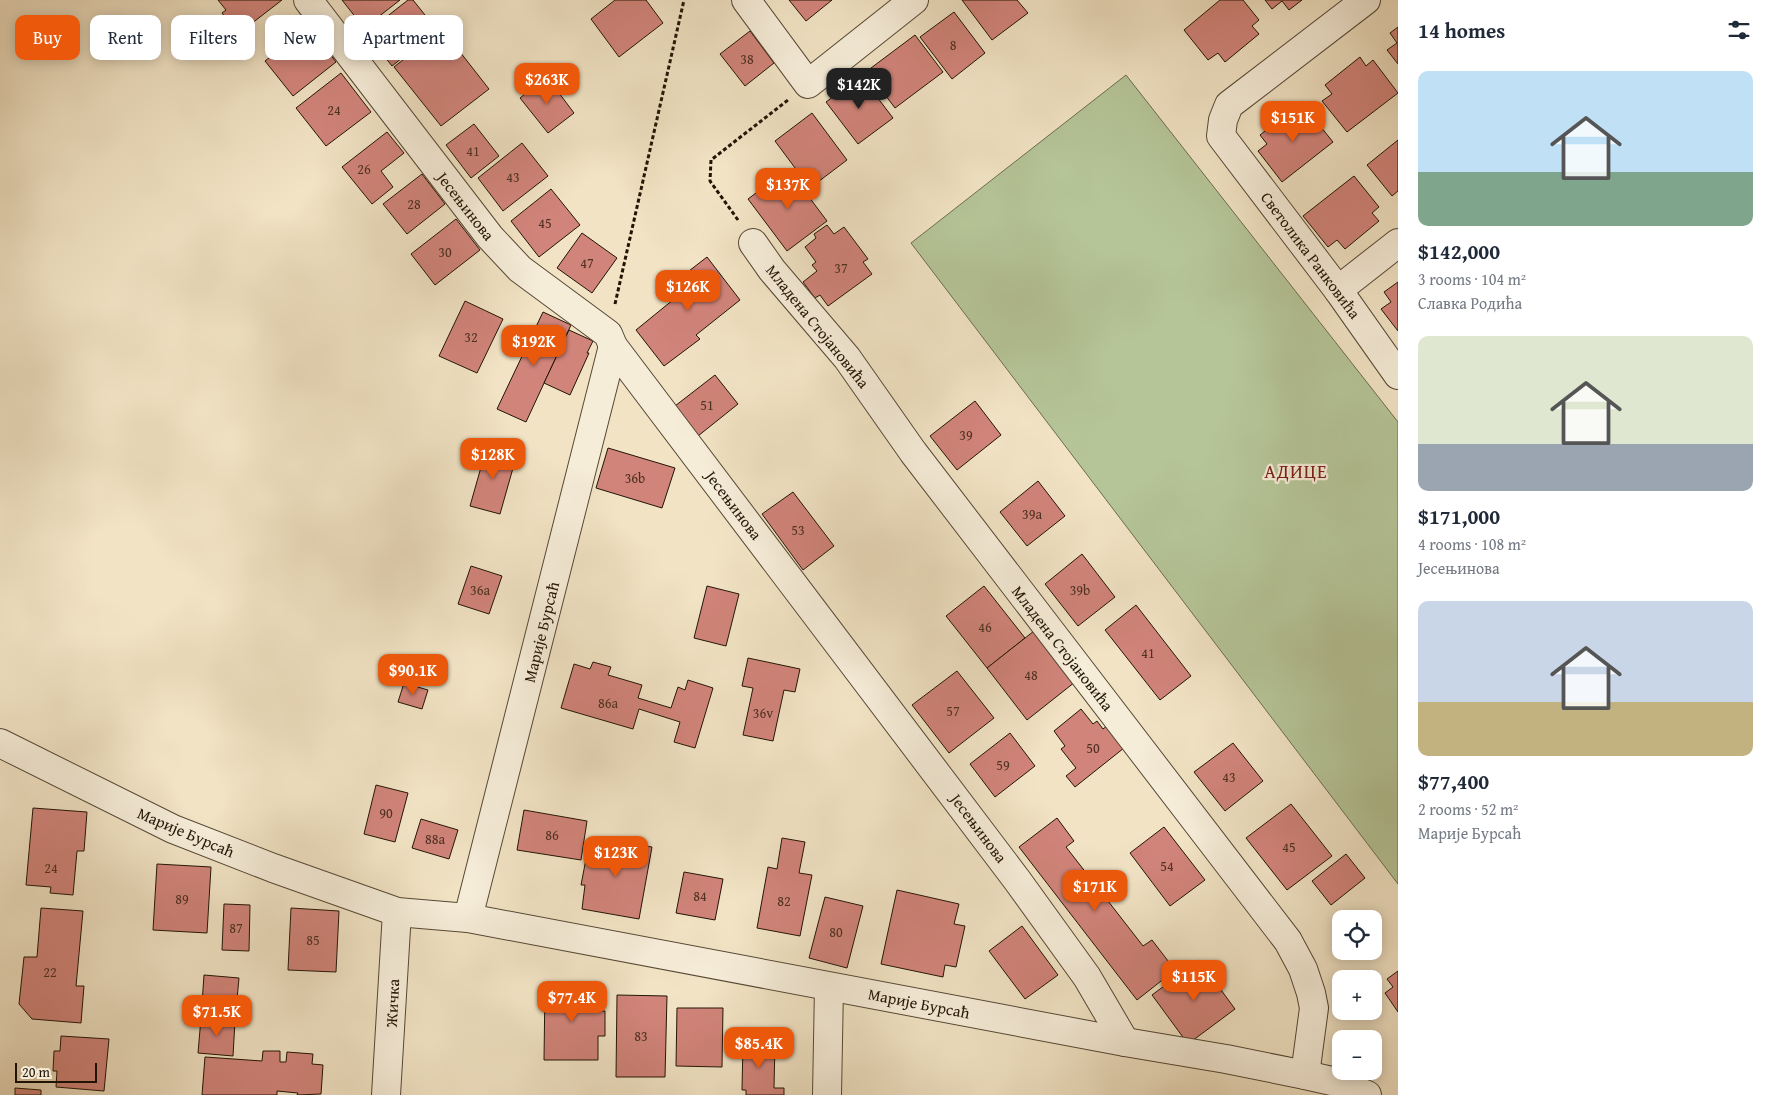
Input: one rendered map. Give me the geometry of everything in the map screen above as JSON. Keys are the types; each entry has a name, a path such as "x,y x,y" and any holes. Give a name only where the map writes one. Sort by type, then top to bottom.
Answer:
{"street":[{"name":"Јесењинова","path":"308,0 490,237 520,270 611,340 1012,872 1087,977 1125,1042"},
{"path":"746,0 808,84 914,0"},
{"name":"Светолика Ранковића","path":"1366,0 1229,105 1223,120 1221,136 1338,290 1398,375"},
{"name":"Младена Стојановића","path":"753,243 772,270 847,358 913,452 1288,941 1303,969 1314,1008 1305,1075"},
{"path":"1338,290 1398,243"},
{"name":"Марије Бурсаћ","path":"468,918 611,340"},
{"name":"Марије Бурсаћ","path":"0,742 172,830 397,912 468,918 1125,1042 1226,1059 1336,1082 1367,1095"},
{"name":"Жичка","path":"386,1095 397,912"},
{"path":"827,1095 829,986"}],"path":[{"path":"611,340 684,0"},
{"path":"753,243 710,180 711,160 808,84"}],"green space":[{"path":"1126,75 1398,422 1398,884 911,243"}],"building":[{"path":"218,0 282,0 255,21 255,15 224,15 222,13 226,10"},
{"path":"342,0 400,0 381,15 354,15"},
{"path":"408,0 413,0 425,15 389,15"},
{"path":"615,0 646,0 663,23 619,57 591,19"},
{"path":"789,0 832,0 806,21"},
{"path":"962,0 1017,0 1028,13 992,40"},
{"path":"1220,0 1243,0 1259,20 1252,26 1259,34 1225,62 1218,53 1208,60 1184,30"},
{"path":"1265,0 1302,0 1289,10 1282,1 1272,9"},
{"path":"954,12 985,53 952,79 920,37"},
{"path":"1398,27 1398,64 1387,50 1397,43 1390,33"},
{"path":"750,31 774,63 745,86 720,54"},
{"path":"915,35 943,72 895,108 867,71"},
{"path":"463,56 489,89 441,126 394,67 403,60 463,60"},
{"path":"1360,57 1366,66 1373,60 1398,93 1347,132 1322,101 1332,94 1325,85"},
{"path":"334,59 336,62 293,96 265,61"},
{"path":"387,60 400,60 392,66"},
{"path":"341,73 371,112 326,146 296,108"},
{"path":"861,76 893,118 858,144 826,102"},
{"path":"547,77 574,113 548,133 520,98"},
{"path":"1295,107 1301,116 1308,111 1333,142 1282,182 1258,151 1267,144 1260,135"},
{"path":"812,113 847,160 810,188 775,141"},
{"path":"474,124 499,156 471,178 446,145"},
{"path":"387,132 404,153 381,171 393,187 372,204 342,167"},
{"path":"1398,140 1398,191 1392,196 1367,165"},
{"path":"522,143 548,176 503,211 478,178"},
{"path":"788,169 827,221 787,251 748,199"},
{"path":"422,174 445,204 407,234 383,204"},
{"path":"1354,176 1379,207 1372,213 1379,221 1345,249 1337,240 1328,247 1303,216"},
{"path":"551,189 580,225 539,257 511,221"},
{"path":"456,219 480,250 435,285 411,254"},
{"path":"827,225 834,234 844,227 868,259 863,262 872,274 828,306 820,295 815,298 803,282 817,271 812,265 816,262 805,247 816,238 814,234"},
{"path":"582,233 617,258 592,293 557,268"},
{"path":"707,257 740,300 696,335 700,339 664,366 636,330 679,295 671,285"},
{"path":"1398,282 1398,331 1381,309 1391,302 1384,292"},
{"path":"465,301 503,319 477,373 439,356"},
{"path":"543,312 571,325 526,422 497,409"},
{"path":"569,330 593,341 570,395 544,383"},
{"path":"715,375 738,404 698,436 675,406"},
{"path":"975,401 1001,435 957,470 930,436"},
{"path":"487,446 517,454 500,514 470,506"},
{"path":"608,448 675,468 662,508 596,488"},
{"path":"1038,481 1065,516 1027,546 1000,512"},
{"path":"793,492 834,546 803,570 762,514"},
{"path":"1082,554 1115,597 1078,626 1045,584"},
{"path":"471,566 502,576 489,614 458,604"},
{"path":"707,586 739,594 726,646 694,638"},
{"path":"984,586 1025,638 987,668 946,616"},
{"path":"1136,605 1191,676 1160,700 1105,630"},
{"path":"1034,631 1075,682 1027,720 987,668"},
{"path":"748,658 800,669 795,692 784,690 773,741 743,735 753,688 742,686"},
{"path":"593,662 611,667 608,675 642,685 638,698 671,708 678,687 685,690 688,680 713,688 695,748 674,742 680,722 639,709 633,729 561,708 574,664 590,669"},
{"path":"957,671 994,718 949,753 912,705"},
{"path":"404,683 428,690 422,709 398,702"},
{"path":"1081,709 1093,724 1097,721 1103,729 1112,722 1129,744 1075,787 1066,776 1076,768 1061,749 1065,746 1054,731"},
{"path":"1010,733 1035,766 995,797 970,764"},
{"path":"1233,743 1263,781 1225,811 1194,772"},
{"path":"376,785 408,793 395,842 364,834"},
{"path":"1291,804 1332,856 1287,890 1246,838"},
{"path":"33,808 87,812 84,851 77,851 73,895 50,893 51,887 26,885"},
{"path":"524,810 587,821 581,860 517,850"},
{"path":"1057,818 1074,841 1066,847 1143,946 1152,940 1175,970 1137,1000 1019,847"},
{"path":"421,819 458,830 449,859 412,848"},
{"path":"1164,827 1205,880 1170,906 1130,853"},
{"path":"594,838 652,847 639,919 582,909 585,885 581,885 586,859 590,860"},
{"path":"782,838 805,842 799,873 812,875 800,936 757,928 768,867 777,869"},
{"path":"1346,854 1365,878 1331,905 1312,881"},
{"path":"157,864 211,867 207,933 153,930"},
{"path":"684,872 723,879 715,920 676,913"},
{"path":"897,890 959,904 954,924 965,926 956,967 945,965 943,977 881,964"},
{"path":"825,897 863,906 847,968 809,958"},
{"path":"224,904 250,905 249,951 222,950"},
{"path":"41,908 83,911 76,986 84,986 81,1023 32,1019 19,1004 24,957 37,957"},
{"path":"291,908 339,911 336,972 288,970"},
{"path":"1022,926 1058,975 1025,999 989,951"},
{"path":"1199,960 1235,1009 1188,1044 1152,995"},
{"path":"1398,971 1398,1012 1385,993 1393,987 1387,979"},
{"path":"204,975 239,978 235,1021 201,1018"},
{"path":"545,985 598,986 598,1011 605,1011 605,1036 598,1036 598,1060 544,1060"},
{"path":"617,995 667,996 665,1077 616,1077"},
{"path":"677,1008 723,1008 722,1067 676,1066"},
{"path":"201,1018 235,1021 233,1056 198,1053"},
{"path":"61,1036 109,1039 104,1091 56,1087 57,1071 53,1071 54,1051 60,1051"},
{"path":"743,1042 775,1042 774,1088 784,1088 784,1095 746,1095 746,1090 742,1090"},
{"path":"263,1051 280,1051 280,1062 286,1062 287,1052 313,1054 312,1064 323,1065 321,1094 297,1095 298,1093 277,1091 277,1095 202,1095 205,1057 262,1061"},
{"path":"15,1088 41,1090 41,1095 15,1095"}],"district":[{"name":"АДИЦЕ","path":"1296,471"}]}
